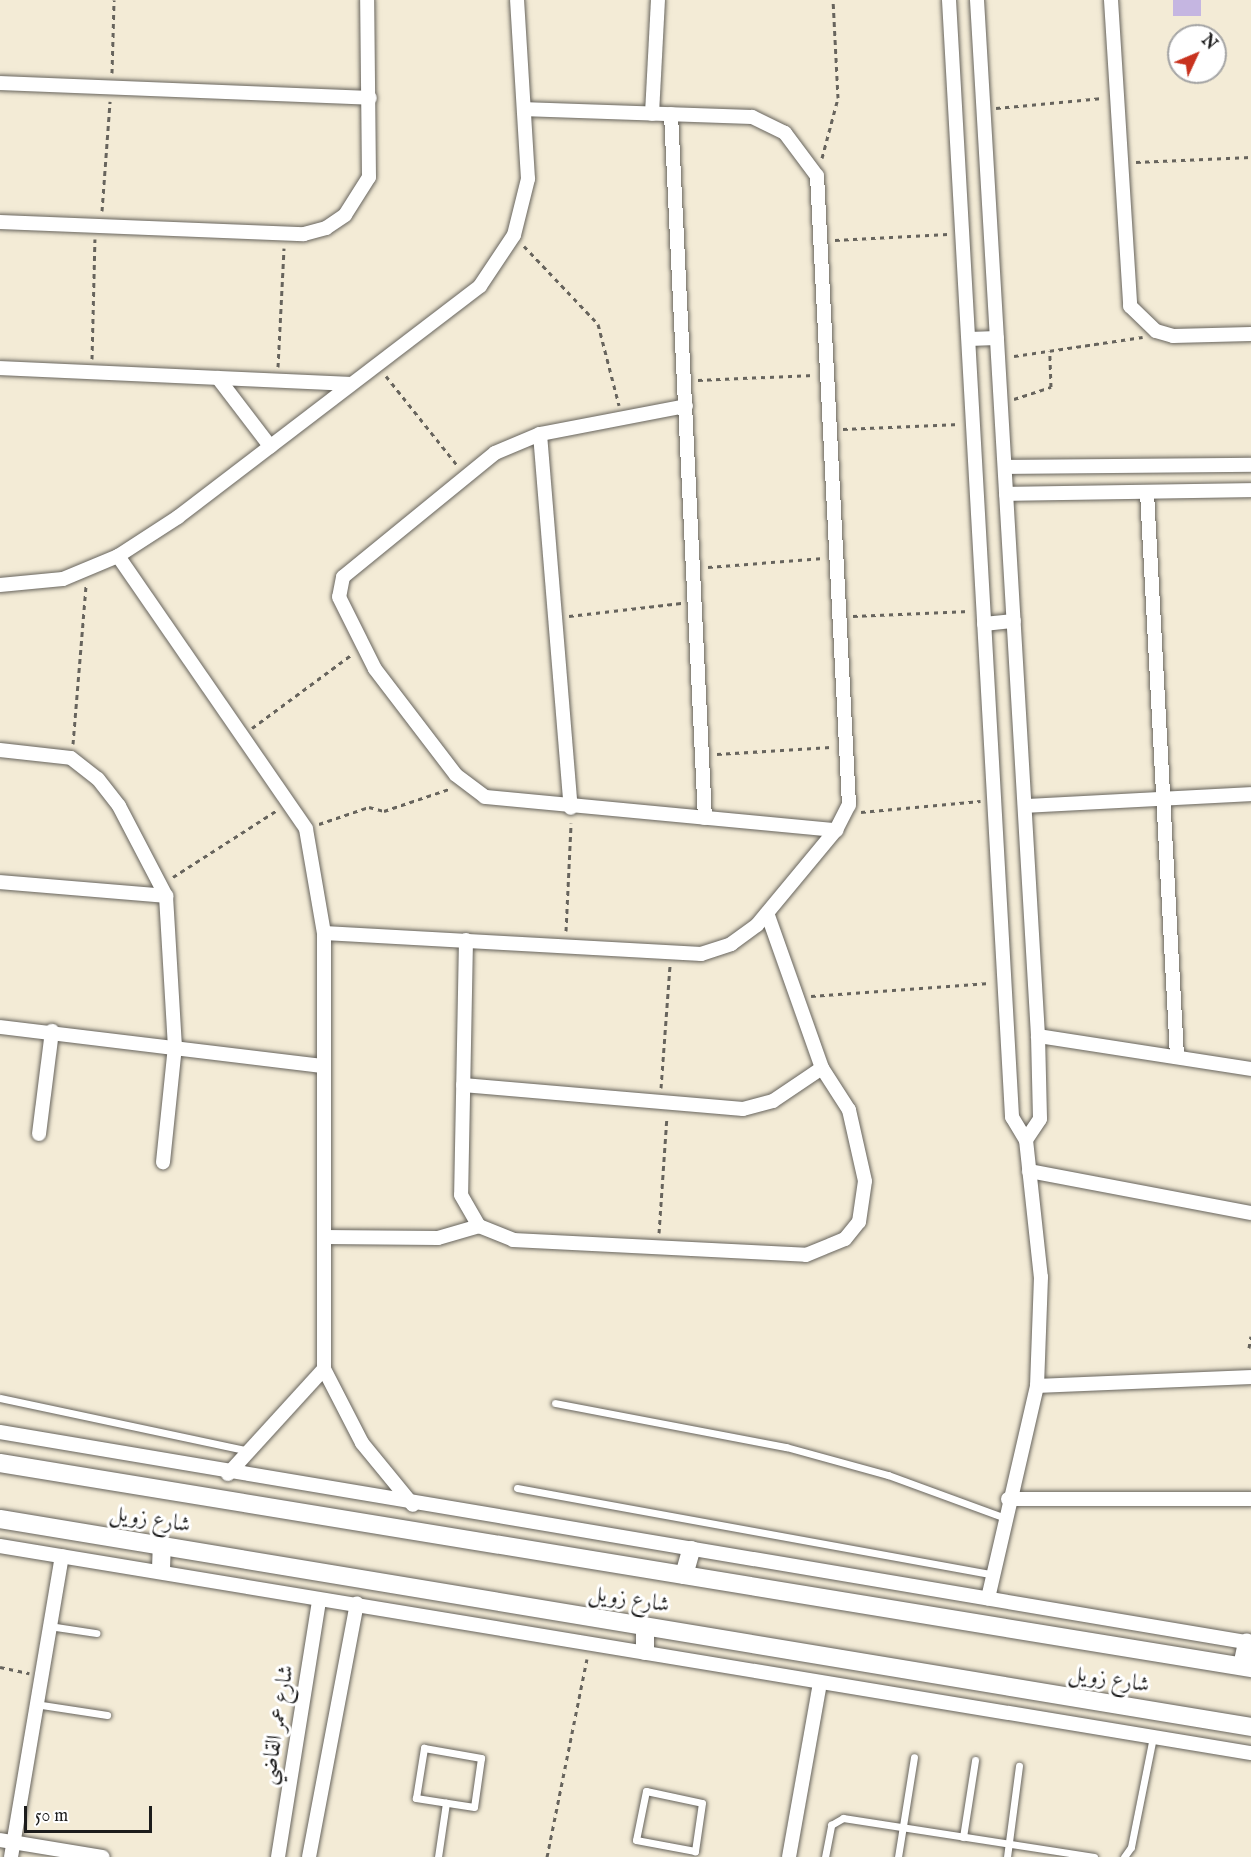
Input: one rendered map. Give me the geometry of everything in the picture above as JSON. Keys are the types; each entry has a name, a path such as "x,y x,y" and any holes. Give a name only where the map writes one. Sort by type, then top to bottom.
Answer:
{"main road":[{"name":"شارع زويل","path":"0,1463 1247,1667"},
{"name":"شارع زويل","path":"0,1520 1251,1728"},
{"path":"160,1569 162,1546"},
{"path":"684,1575 691,1550"},
{"path":"645,1627 645,1651"},
{"path":"1247,1667 1249,1643"}],"street":[{"path":"0,222 284,233 326,228 360,198 372,154 367,0"},
{"path":"0,585 37,583 87,570 118,556 270,446 480,286 514,235 528,179 528,109 517,0"},
{"path":"652,114 658,0"},
{"path":"949,0 1012,1117 1026,1140 1041,1277 1037,1386 1003,1516 990,1574 988,1598"},
{"path":"977,0 1038,1036 1040,1119 1026,1140"},
{"path":"1111,0 1125,288 1130,306 1156,331 1251,334"},
{"path":"0,83 370,98"},
{"path":"324,933 466,940 670,955 701,954 731,944 767,913 836,830 846,814 847,746 817,176 798,146 769,124 752,117 528,109"},
{"path":"671,114 705,818"},
{"path":"969,339 997,338"},
{"path":"0,368 351,384"},
{"path":"218,378 270,446"},
{"path":"686,406 540,434 464,473 339,583 339,597 363,647 465,783 497,803 836,830"},
{"path":"540,434 571,808"},
{"path":"1005,467 1251,465"},
{"path":"1006,494 1251,490"},
{"path":"1148,492 1177,1058"},
{"path":"118,556 290,802 306,829 324,933 324,1369 362,1443 413,1505"},
{"path":"984,617 1014,621"},
{"path":"0,750 71,758 119,806 163,891 175,1046 163,1162"},
{"path":"1025,806 1251,794"},
{"path":"0,882 163,891"},
{"path":"466,940 461,1194 479,1226 513,1240 806,1256 845,1239 862,1212 866,1181 849,1110 822,1068 767,913"},
{"path":"0,1027 52,1031 324,1066"},
{"path":"39,1134 52,1031"},
{"path":"1038,1036 1251,1069"},
{"path":"463,1085 754,1108 822,1068"},
{"path":"1029,1171 1251,1213"},
{"path":"324,1237 438,1238 479,1226"},
{"path":"228,1474 252,1451 324,1369"},
{"path":"1037,1386 1251,1377"},
{"path":"0,1432 228,1474 1249,1643"},
{"path":"1008,1499 1251,1499"},
{"path":"0,1546 160,1569 319,1600 357,1604 645,1651 820,1683 1251,1753"},
{"path":"11,1857 7,1841 35,1704 46,1626 62,1556"},
{"name":"شارع عمر القاضي","path":"278,1857 319,1600"},
{"path":"309,1857 357,1604"},
{"path":"789,1857 820,1683"},
{"path":"7,1841 103,1857"}],"lane":[{"path":"0,1398 252,1451"},
{"path":"555,1403 786,1448 888,1475 1003,1516"},
{"path":"517,1488 990,1574"},
{"path":"46,1626 96,1633"},
{"path":"35,1704 107,1714"},
{"path":"1124,1857 1131,1847 1153,1737"},
{"path":"424,1748 482,1759 475,1806 446,1803 415,1797 424,1748"},
{"path":"898,1857 914,1757"},
{"path":"963,1837 975,1760"},
{"path":"1007,1857 1019,1766"},
{"path":"646,1791 703,1804 695,1851 666,1847 636,1840 646,1791"},
{"path":"438,1857 446,1803"},
{"path":"825,1857 831,1825 838,1819 1094,1857"},
{"path":"664,1857 666,1847"}],"path":[{"path":"92,372 99,226 111,88 114,0"},
{"path":"817,176 838,98 833,0"},
{"path":"983,109 1117,97"},
{"path":"1119,163 1251,157"},
{"path":"277,381 284,233"},
{"path":"821,241 962,233"},
{"path":"514,235 598,324 622,418"},
{"path":"998,358 1137,340 1156,331"},
{"path":"1000,401 1046,392 1053,380 1050,351"},
{"path":"377,365 464,473"},
{"path":"685,381 828,374"},
{"path":"831,429 974,423"},
{"path":"694,569 837,557"},
{"path":"71,758 87,570"},
{"path":"555,617 695,602"},
{"path":"840,616 984,617"},
{"path":"243,735 363,647"},
{"path":"702,754 847,746"},
{"path":"306,829 369,807 384,811 465,783"},
{"path":"846,814 994,800"},
{"path":"163,891 290,802"},
{"path":"566,948 571,808"},
{"path":"658,1248 670,955"},
{"path":"797,997 1004,982"},
{"path":"1249,1348 1251,1336"},
{"path":"548,1857 591,1643"},
{"path":"0,1667 39,1675"}],"building":[{"path":"1173,0 1201,0 1201,16 1173,16"}]}
